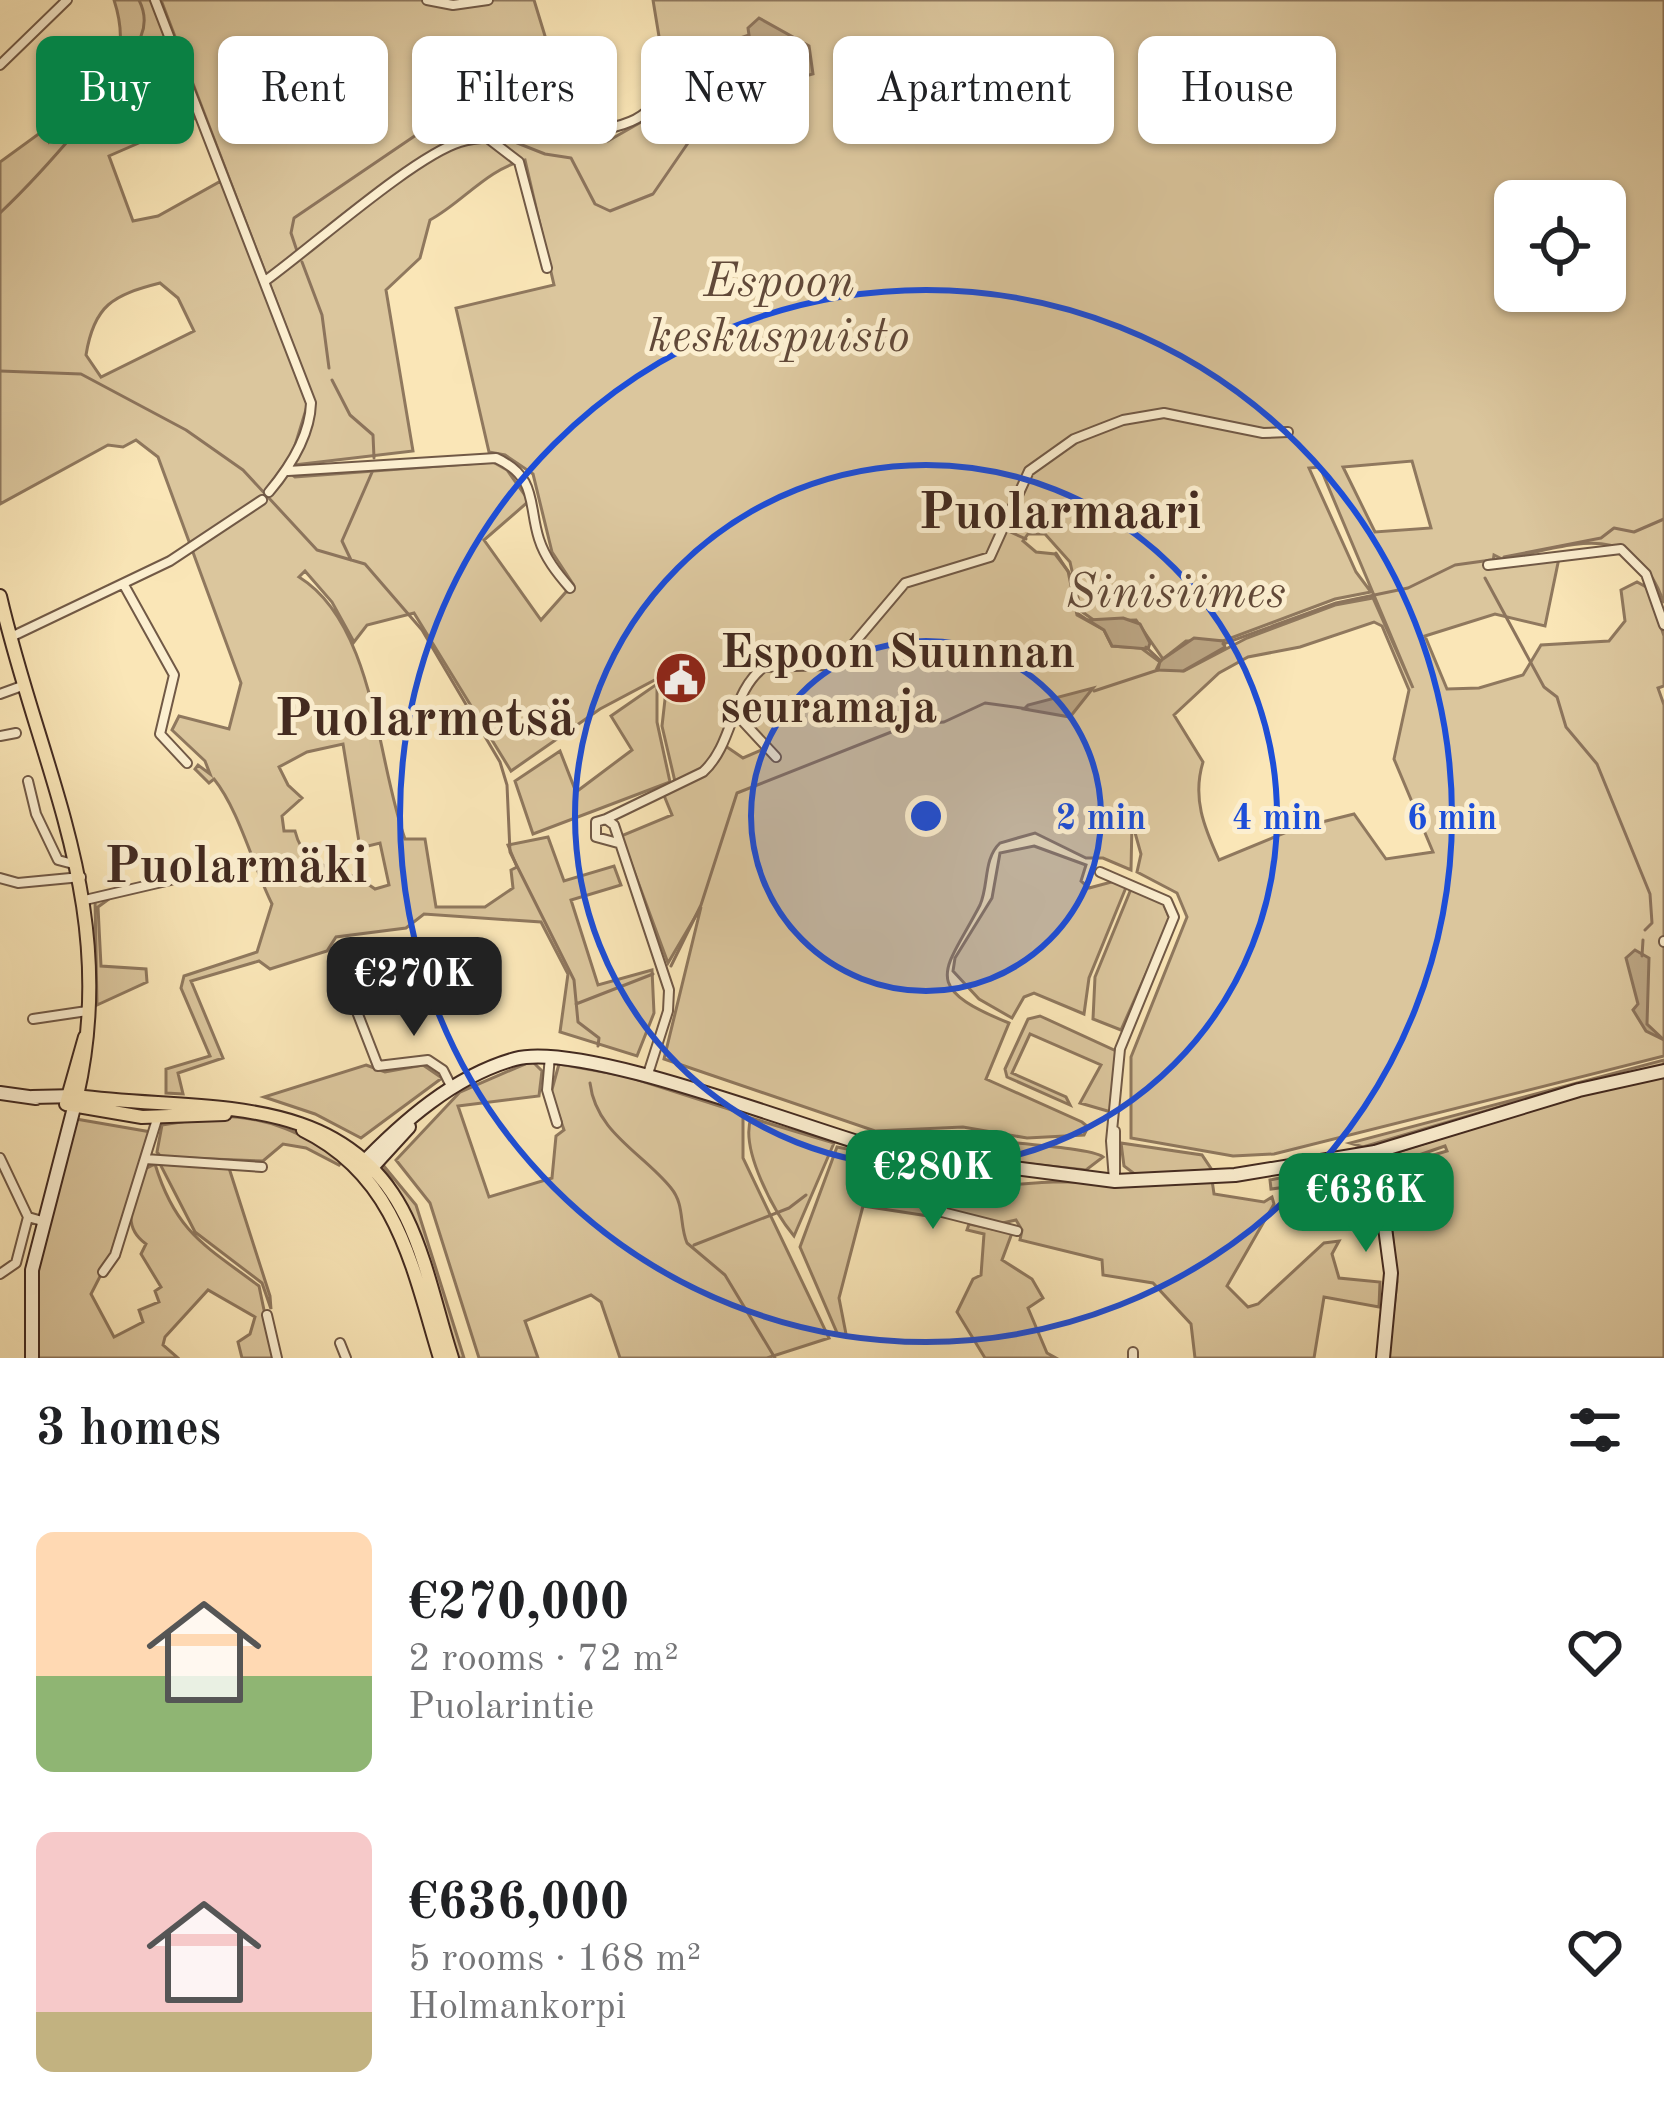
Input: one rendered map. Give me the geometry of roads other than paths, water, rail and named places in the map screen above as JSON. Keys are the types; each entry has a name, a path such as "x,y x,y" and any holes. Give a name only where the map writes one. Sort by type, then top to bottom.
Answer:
{"main road":[{"path":"0,596 22,686 58,783 86,900 86,1036 62,1147 35,1219 29,1300 32,1358"},
{"path":"366,1167 435,1100 517,1058 550,1056 646,1077 889,1152 1024,1180 1235,1175 1375,1152 1579,1090 1664,1071"},
{"path":"0,1093 159,1112 272,1118 314,1136 366,1167 408,1220 452,1358"},
{"path":"1375,1152 1391,1273 1383,1358"},
{"path":"366,1167 401,1231 440,1358"}],"street":[{"path":"0,65 63,0"},
{"path":"9,637 124,584 189,548 266,496 287,471 305,434 311,403 155,0"},
{"path":"428,0 452,4 488,0"},
{"path":"265,281 446,147 458,144"},
{"path":"496,144 519,161 547,268"},
{"path":"618,844 594,833 596,822 703,772 716,760 750,680 764,667 820,666 840,658 905,584 980,563 993,553 1037,462 1074,439 1124,420 1178,414 1263,433 1288,432"},
{"path":"287,471 496,458 513,468 533,498 540,544 570,588"},
{"path":"1488,565 1621,549 1646,574 1664,625"},
{"path":"124,584 174,675 160,734 188,764"},
{"path":"0,694 22,686"},
{"path":"736,714 776,757"},
{"path":"0,736 16,733"},
{"path":"28,781 36,814 58,860 80,871"},
{"path":"606,819 614,825 668,981 668,1011 646,1077"},
{"path":"0,878 18,883 80,871"},
{"path":"1100,872 1167,901 1174,916 1120,1049 1115,1181"},
{"path":"86,900 192,875"},
{"path":"352,999 378,1066 428,1060 443,1070 453,1089"},
{"path":"33,1019 87,1011"},
{"path":"550,1056 547,1090 557,1123"},
{"path":"103,1272 116,1255 159,1112"},
{"path":"0,1158 35,1219 16,1263 0,1274"},
{"path":"145,1160 262,1167"},
{"path":"951,1164 942,1212 1017,1231"},
{"path":"267,1315 277,1358"},
{"path":"340,1343 346,1358"}],"water":[{"path":"759,18 791,36 746,36"},
{"path":"1123,618 1140,624 1150,643 1148,649 1112,646 1104,630 1088,620"},
{"path":"1194,638 1223,641 1225,647 1183,671 1158,670 1160,661"},
{"path":"1093,688 1070,717 1024,709 1028,705"},
{"path":"1635,950 1649,958 1647,1024 1664,1040 1646,1031 1633,1010 1638,1004 1626,958"}],"waterway":[{"path":"0,213 56,154 117,78 143,32 139,0"},
{"path":"297,251 291,233 294,218 412,138"},
{"path":"520,144 571,158 595,204 610,211 653,194 687,144"},
{"path":"302,262 322,315 329,368"},
{"path":"0,371 81,374 186,430 243,470 317,550 365,564 422,630 500,762 507,785 510,852 574,980 578,1022 599,1038 598,1046"},
{"path":"332,380 350,415 373,435 374,458"},
{"path":"351,560 342,541 373,470"},
{"path":"1504,557 1601,538 1614,528 1634,532 1664,519"},
{"path":"1008,531 1026,539"},
{"path":"1056,553 1071,576 1077,613 1089,621"},
{"path":"1223,644 1336,603 1408,588 1455,565 1491,560"},
{"path":"1485,578 1544,687 1557,697 1566,727 1597,764 1650,894 1652,923 1645,930"},
{"path":"1146,647 1161,661"},
{"path":"1094,691 1158,670"},
{"path":"671,966 701,905 737,793 909,725 944,722 985,703 1028,709"},
{"path":"1642,956 1643,940"},
{"path":"576,1004 653,974"},
{"path":"590,1083 601,1116 671,1188 687,1243 725,1275 775,1358"},
{"path":"694,1245 789,1208 806,1195"}],"place":[{"name":"Espoon Suunnan seuramaja","path":"681,678"}],"district":[{"name":"Puolarmaari","path":"1060,510"},
{"name":"Puolarmetsä","path":"425,716"},
{"name":"Puolarmäki","path":"236,864"}],"park label":[{"name":"Espoon keskuspuisto","path":"779,306"},
{"name":"Sinisiimes","path":"1176,590"}]}
